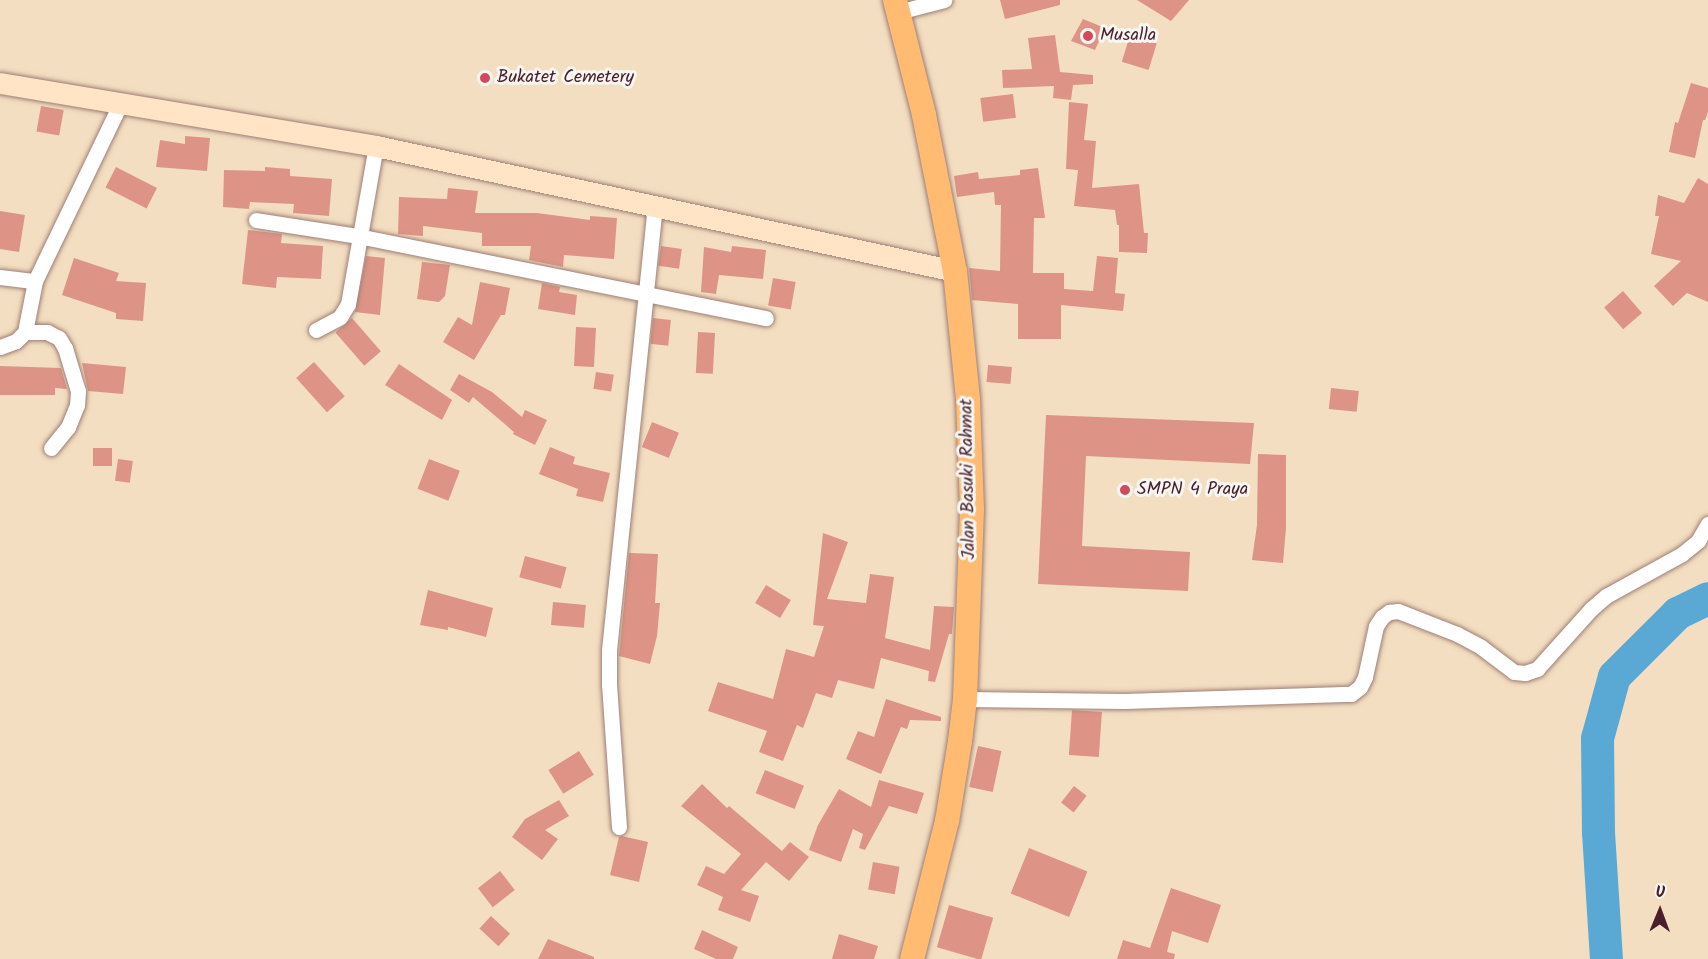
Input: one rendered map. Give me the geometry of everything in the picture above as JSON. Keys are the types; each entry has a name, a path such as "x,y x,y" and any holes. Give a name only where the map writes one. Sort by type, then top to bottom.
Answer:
{"main road":[{"name":"Jalan Basuki Rahmat","path":"896,6 924,115 955,271 968,400 972,509 965,699 947,821 912,959"},
{"path":"0,83 376,147 955,271"}],"street":[{"path":"896,6 944,0"},
{"path":"0,347 16,341 25,332 35,281 120,104"},
{"path":"316,330 340,317 346,308 376,147"},
{"path":"619,827 609,685 609,650 655,208"},
{"path":"256,220 358,236 646,296 766,318"},
{"path":"0,277 35,281"},
{"path":"25,332 47,332 59,338 65,348 78,391 77,405 64,435 51,448"},
{"path":"965,699 1124,701 1351,694 1360,687 1365,677 1376,626 1389,612 1398,611 1457,634 1481,646 1514,672 1525,673 1537,669 1606,596 1682,554 1698,541 1708,524"}],"building":[{"path":"1000,0 1060,0 1060,5 1005,19"},
{"path":"1137,0 1189,0 1171,21"},
{"name":"Musalla","path":"1083,19 1105,28 1095,50 1071,41"},
{"path":"1055,35 1060,72 1093,75 1093,84 1073,85 1071,100 1053,98 1054,86 1003,88 1002,70 1032,69 1028,38"},
{"path":"1130,35 1157,43 1149,70 1122,62"},
{"path":"1691,83 1708,88 1708,112 1703,120 1695,158 1669,152 1675,122 1678,123"},
{"path":"1013,94 1016,118 983,122 980,98"},
{"path":"1069,102 1088,104 1084,140 1096,141 1092,188 1139,184 1144,233 1148,233 1147,253 1119,252 1119,225 1117,225 1115,210 1074,206 1078,170 1066,169"},
{"path":"41,106 64,110 59,136 36,132"},
{"path":"185,136 210,138 207,171 156,167 160,140 185,144"},
{"path":"116,167 157,188 147,208 106,187"},
{"path":"265,167 290,169 290,176 332,179 329,216 293,213 294,204 250,202 249,209 223,207 224,170 265,171"},
{"path":"1038,168 1045,218 1034,218 1033,273 1064,273 1064,289 1093,291 1097,256 1118,258 1115,293 1125,294 1123,311 1061,305 1061,339 1018,339 1018,304 972,300 969,268 1000,271 1001,205 995,205 994,192 957,197 954,176 978,172 979,179 1020,175 1020,170"},
{"path":"1698,178 1708,184 1708,302 1687,293 1673,306 1654,286 1681,261 1651,254 1659,216 1655,216 1658,195 1684,203"},
{"path":"448,188 478,191 475,213 537,213 590,220 590,216 617,218 614,259 564,255 563,267 529,260 531,246 482,246 482,233 423,226 423,236 398,234 399,197 447,199"},
{"path":"0,211 25,215 19,252 0,249"},
{"path":"248,230 282,234 281,243 323,246 321,279 277,277 276,288 242,284"},
{"path":"661,246 682,249 679,269 658,266"},
{"path":"732,246 766,250 763,279 719,275 716,294 701,292 704,247 731,252"},
{"path":"366,256 385,258 380,315 355,312"},
{"path":"74,258 119,273 116,281 146,283 143,321 116,319 116,313 62,295"},
{"path":"422,262 450,265 445,296 439,302 417,299"},
{"path":"773,278 796,282 791,310 768,306"},
{"path":"480,282 510,288 505,315 501,315 474,360 443,342 458,317 472,325"},
{"path":"542,283 560,287 559,292 577,295 575,315 538,309"},
{"path":"1623,291 1642,313 1623,329 1604,307"},
{"path":"352,318 381,351 364,366 335,332"},
{"path":"653,318 671,320 668,346 650,344"},
{"path":"576,327 596,328 594,367 574,366"},
{"path":"698,332 715,333 713,374 696,373"},
{"path":"314,362 345,396 327,412 296,378"},
{"path":"82,363 126,367 123,394 88,391"},
{"path":"399,364 452,400 442,420 385,385"},
{"path":"988,365 1012,367 1010,384 987,382"},
{"path":"0,366 61,368 67,389 55,388 55,395 0,395"},
{"path":"596,372 614,375 611,392 593,389"},
{"path":"459,374 492,392 522,417 525,410 547,420 535,445 513,434 514,432 473,397 469,403 450,390"},
{"path":"1331,388 1359,391 1357,412 1329,409"},
{"path":"1046,415 1254,423 1250,464 1086,456 1082,546 1190,552 1188,591 1038,584"},
{"path":"652,422 679,433 669,458 642,447"},
{"path":"550,447 575,457 573,464 610,473 603,502 576,496 578,489 539,474"},
{"path":"93,448 112,448 112,466 93,466"},
{"path":"1258,454 1286,455 1286,528 1283,563 1252,560 1257,525"},
{"path":"118,459 133,461 130,483 115,481"},
{"path":"429,459 460,471 448,501 418,489"},
{"path":"823,533 848,542 827,599 866,603 870,574 894,577 885,638 930,650 934,606 954,607 952,634 949,634 935,682 928,681 929,671 881,658 874,689 838,680 832,698 816,693 803,728 797,725 783,761 759,752 767,731 708,711 718,682 773,699 786,649 814,657 824,626 813,625"},
{"path":"629,553 658,554 655,603 660,603 657,636 650,664 619,656"},
{"path":"525,556 567,567 561,588 519,577"},
{"path":"766,585 791,600 780,618 755,603"},
{"path":"428,590 493,608 486,637 448,627 448,630 420,625"},
{"path":"553,602 586,605 584,628 551,625"},
{"path":"886,699 941,717 941,721 910,720 907,729 901,727 881,774 846,759 858,731 874,737"},
{"path":"1072,710 1102,712 1099,757 1069,755"},
{"path":"978,746 1001,751 993,792 969,787"},
{"path":"579,751 594,775 563,794 548,770"},
{"path":"765,770 804,786 795,809 756,793"},
{"path":"879,780 924,793 917,814 889,806 865,850 859,848 863,834 853,829 841,862 809,850 818,825 839,789 871,807"},
{"path":"702,784 727,808 729,806 782,851 790,842 809,857 789,881 766,862 741,890 759,896 750,922 718,910 723,897 697,885 706,866 724,874 741,854 681,806"},
{"path":"1074,786 1087,796 1074,812 1061,803"},
{"path":"559,800 569,816 545,830 558,839 542,860 512,837 525,819"},
{"path":"619,837 648,842 639,882 610,875"},
{"path":"1029,848 1087,872 1069,917 1011,893"},
{"path":"873,862 900,867 895,894 868,890"},
{"path":"500,871 515,890 493,907 478,888"},
{"path":"1171,888 1221,905 1208,943 1172,931 1167,952 1175,954 1174,959 1117,959 1123,940 1150,948"},
{"path":"949,905 993,918 981,959 937,947"},
{"path":"491,916 510,934 498,946 479,928"},
{"path":"702,930 738,947 733,959 716,959 694,949"},
{"path":"839,934 878,946 874,959 832,959"},
{"path":"548,939 594,957 594,959 538,959"}],"waterway":[{"path":"1606,959 1598,832 1597,738 1614,676 1677,613 1708,598"}],"place":[{"name":"Musalla","path":"1088,36"},
{"name":"Bukatet Cemetery","path":"485,78"},
{"name":"SMPN 4 Praya","path":"1125,490"}]}
